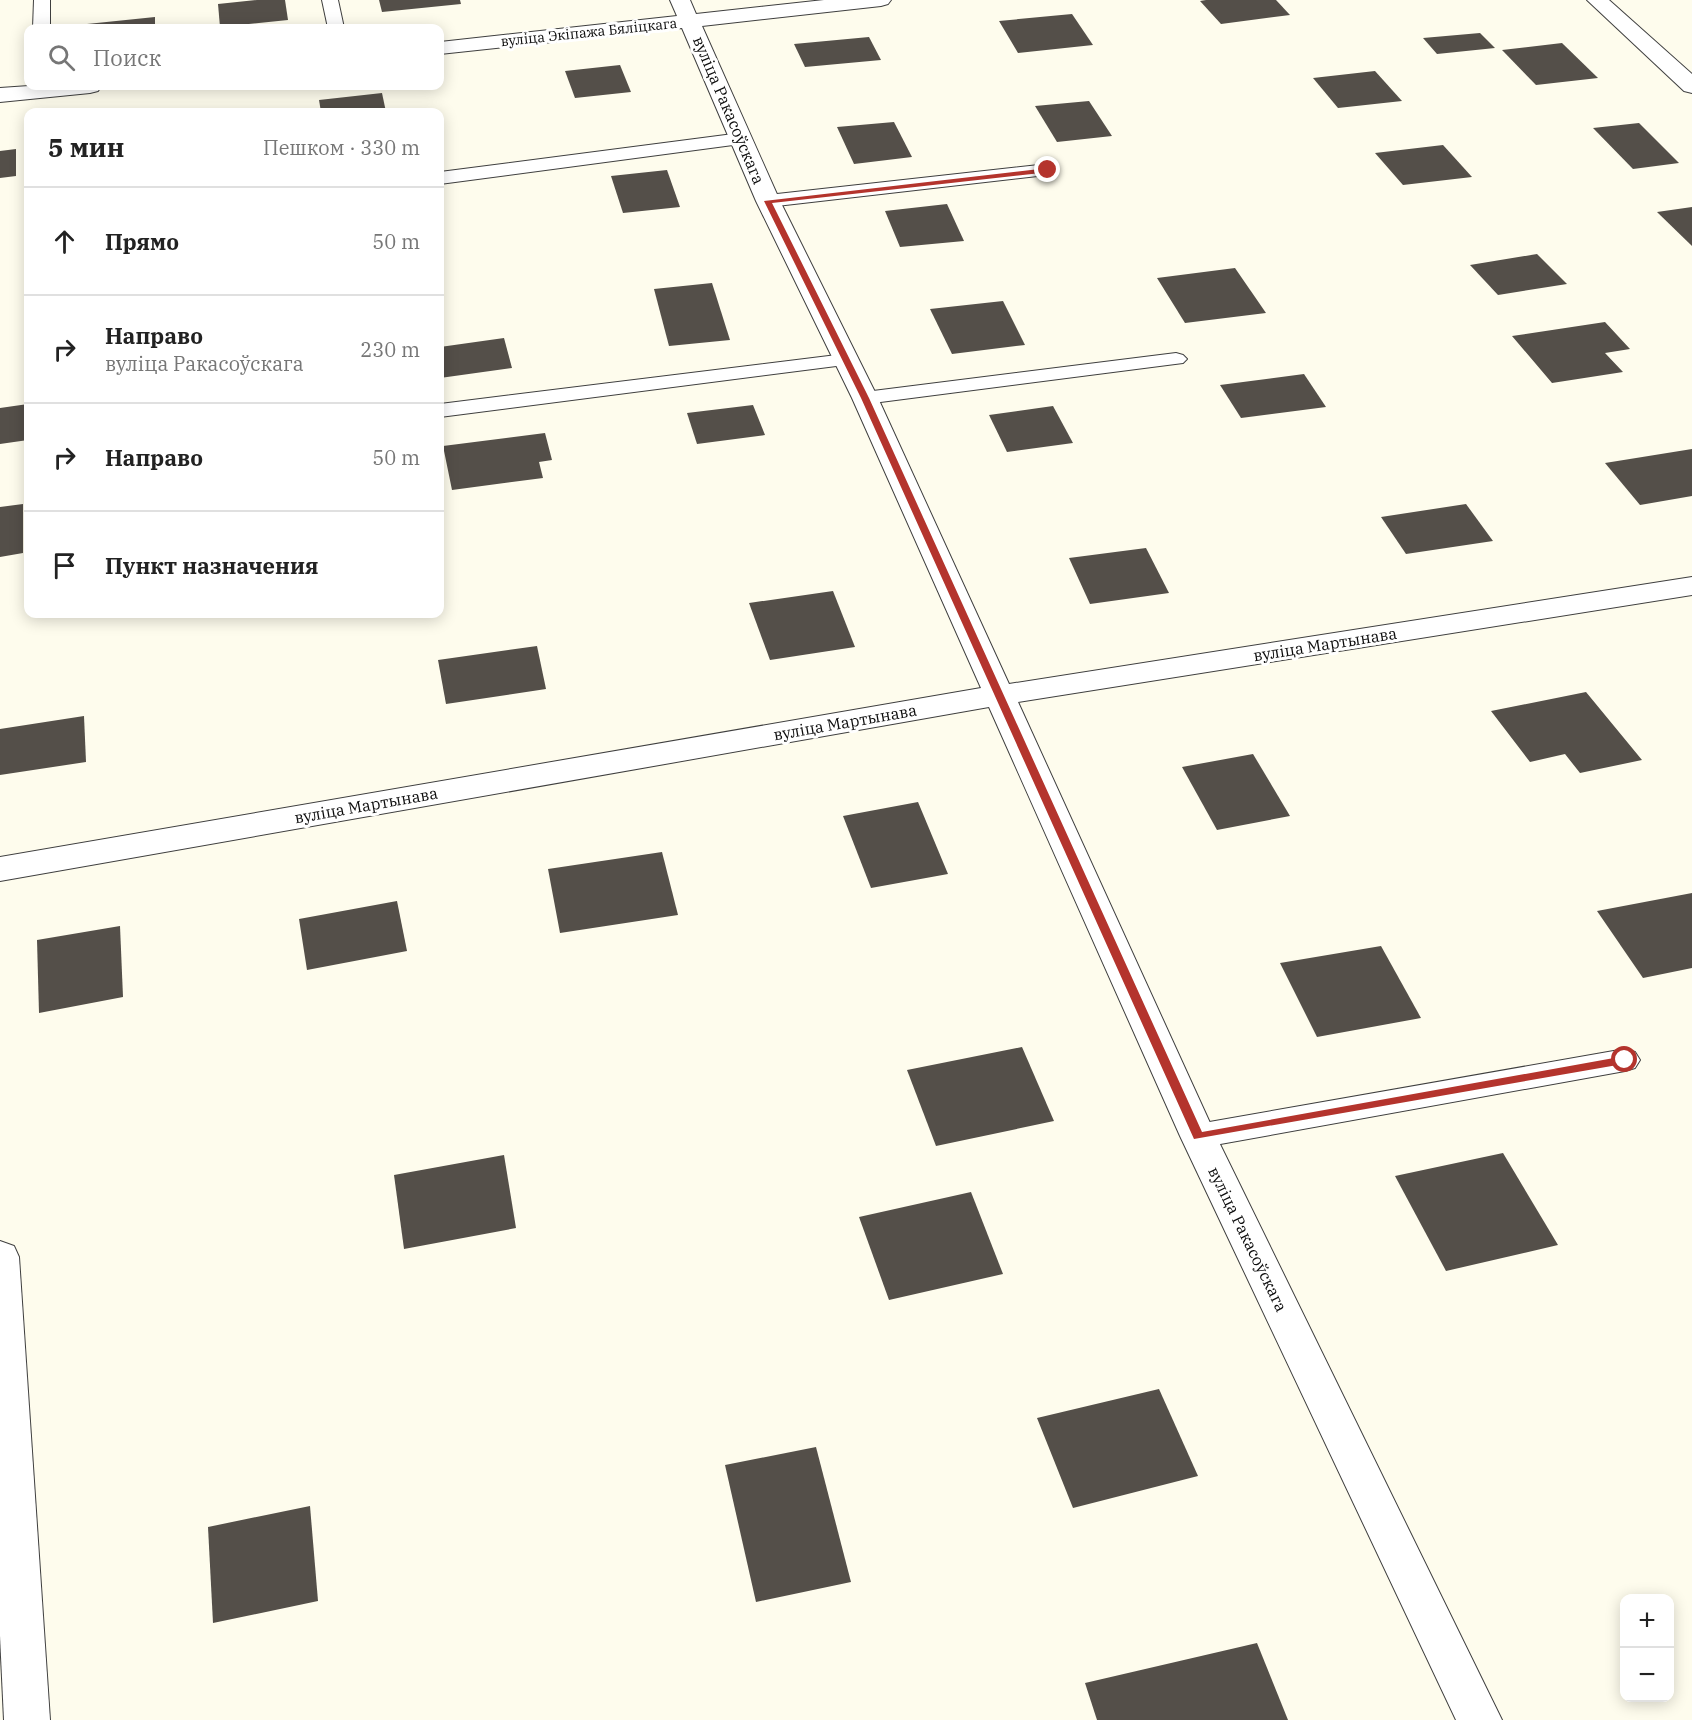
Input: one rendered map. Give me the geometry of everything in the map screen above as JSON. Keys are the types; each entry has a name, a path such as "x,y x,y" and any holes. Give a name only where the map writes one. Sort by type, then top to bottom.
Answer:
{"street":[{"name":"вуліца Экіпажа Бяліцкага","path":"444,47 685,11 882,0"},
{"path":"1597,0 1692,86"},
{"name":"вуліца Ракасоўскага","path":"685,11 768,201 865,398 1198,1136 1479,1720"},
{"path":"0,95 31,90"},
{"name":"вуліца Мартынава","path":"0,869 1000,694 1692,586"},
{"path":"0,1257 27,1720"}],"lane":[{"path":"42,0 42,24"},
{"path":"330,0 335,24"},
{"path":"444,177 741,139"},
{"path":"768,201 1048,170"},
{"path":"865,398 1176,359"},
{"path":"444,410 845,360"},
{"path":"1198,1136 1625,1060"}],"building":[{"path":"285,0 288,20 220,24 218,4"},
{"path":"379,0 460,0 461,4 382,12"},
{"path":"1276,0 1290,15 1221,24 1200,1"},
{"path":"1072,14 1093,45 1018,53 999,21"},
{"path":"155,17 155,24 87,24"},
{"path":"1480,33 1495,48 1437,54 1423,38"},
{"path":"869,37 881,60 805,67 794,44"},
{"path":"1562,43 1598,78 1536,85 1502,50"},
{"path":"620,65 631,92 575,98 565,71"},
{"path":"1375,71 1402,101 1338,108 1313,78"},
{"path":"382,93 385,108 320,108 319,100"},
{"path":"1089,101 1112,136 1057,142 1035,106"},
{"path":"894,122 912,157 854,164 837,127"},
{"path":"1639,123 1679,163 1633,169 1593,128"},
{"path":"1443,145 1472,177 1403,185 1375,153"},
{"path":"16,149 16,176 0,178 0,151"},
{"path":"667,170 680,207 623,213 611,176"},
{"path":"947,204 964,241 900,247 885,211"},
{"path":"1692,207 1692,246 1657,212"},
{"path":"1537,254 1567,284 1498,295 1470,265"},
{"path":"1235,268 1266,313 1185,323 1157,278"},
{"path":"712,283 730,340 669,346 654,289"},
{"path":"1003,301 1025,345 952,354 930,309"},
{"path":"1605,322 1630,349 1605,353 1623,372 1552,383 1512,336"},
{"path":"504,338 512,368 444,377 444,346"},
{"path":"1304,374 1326,407 1241,418 1220,385"},
{"path":"24,405 24,441 0,444 0,408"},
{"path":"753,405 765,435 697,444 687,413"},
{"path":"1053,406 1073,443 1007,452 989,415"},
{"path":"545,433 552,460 539,462 543,478 452,490 444,446"},
{"path":"1692,449 1692,496 1640,505 1605,463"},
{"path":"23,504 23,553 0,557 0,507"},
{"path":"1466,504 1493,541 1406,554 1381,517"},
{"path":"1146,548 1169,593 1090,604 1069,558"},
{"path":"833,591 855,647 770,660 749,603"},
{"path":"537,646 546,689 446,704 438,660"},
{"path":"1586,692 1642,760 1580,773 1565,754 1530,762 1491,711"},
{"path":"84,716 86,762 0,775 0,729"},
{"path":"1253,754 1290,816 1217,830 1182,767"},
{"path":"918,802 948,874 871,888 843,816"},
{"path":"662,852 678,915 560,933 548,869"},
{"path":"1692,893 1692,968 1643,978 1597,911"},
{"path":"397,901 407,951 307,970 299,919"},
{"path":"120,926 123,997 39,1013 37,940"},
{"path":"1381,946 1421,1018 1317,1037 1280,963"},
{"path":"1022,1047 1054,1121 936,1146 907,1070"},
{"path":"1503,1153 1558,1245 1446,1271 1395,1176"},
{"path":"504,1155 516,1228 404,1249 394,1175"},
{"path":"971,1192 1003,1274 889,1300 859,1217"},
{"path":"1159,1389 1198,1476 1073,1508 1037,1418"},
{"path":"816,1447 851,1582 756,1602 725,1465"},
{"path":"310,1506 318,1601 213,1623 208,1527"},
{"path":"1257,1643 1288,1720 1097,1720 1085,1683"}],"route":[{"path":"1048,170 768,201 865,398 1198,1136 1625,1060"}]}
